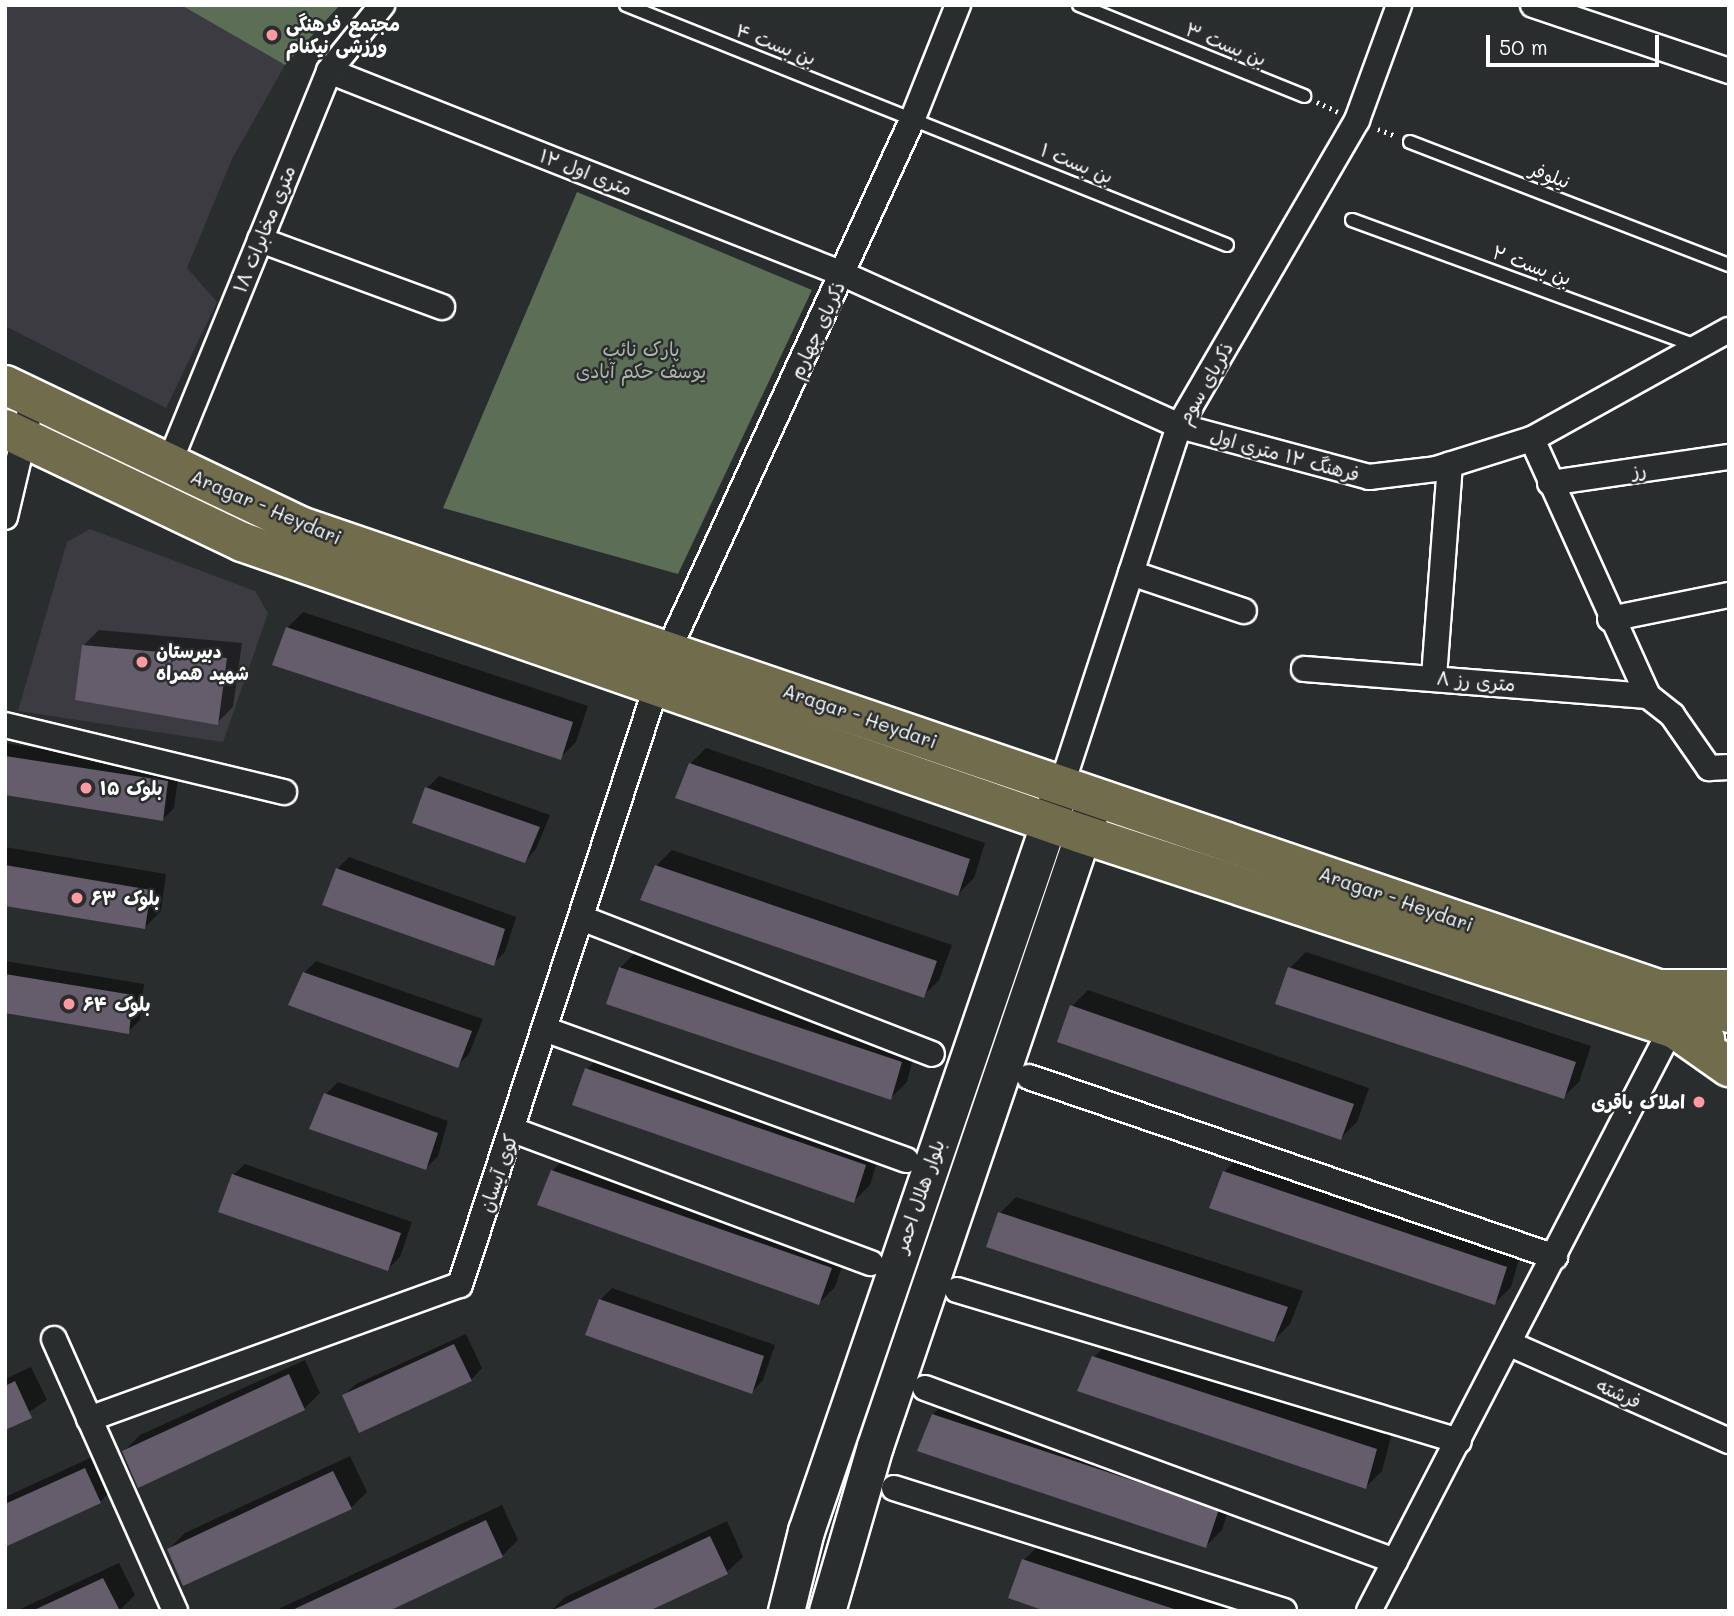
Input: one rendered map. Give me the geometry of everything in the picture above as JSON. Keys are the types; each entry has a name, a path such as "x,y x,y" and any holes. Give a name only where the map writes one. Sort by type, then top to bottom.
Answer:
{"main road":[{"name":"Aragar - Heydari","path":"19,392 168,466 300,526 1046,821 1729,1047"},
{"name":"Aragar - Heydari","path":"13,433 242,542 1079,790 1729,1013"},
{"name":"بلوار هلال احمر","path":"786,1611 806,1531 1046,821 1079,790"},
{"name":"بلوار هلال احمر","path":"827,1611 875,1446 1082,834 1079,790"},
{"path":"1659,989 1729,989"},
{"path":"1672,1027 1729,1067"}],"street":[{"name":"۱۸ متری مخابرات","path":"168,466 329,71 382,5"},
{"name":"ذکریای چهارم","path":"663,668 913,118 958,5"},
{"name":"ذکریای سوم","path":"1079,790 1131,573 1179,426 1357,120 1399,5"},
{"path":"1533,5 1729,71"},
{"name":"۱۲ متری اول","path":"329,71 843,274"},
{"path":"260,240 442,307"},
{"name":"فرهنگ ۱۲ متری اول","path":"843,274 1179,426 1369,477 1450,465 1532,439 1729,330"},
{"path":"5,517 19,392"},
{"path":"1532,439 1610,619 1648,696 1672,716 1709,768 1729,767"},
{"name":"رز","path":"1550,483 1729,457"},
{"path":"1434,677 1450,465"},
{"path":"1131,573 1244,611"},
{"path":"1610,619 1729,595"},
{"name":"کوی آیسان","path":"89,1419 460,1285 584,919 663,668"},
{"name":"۸ متری رز","path":"1304,669 1434,677 1648,696"},
{"path":"5,726 284,792"},
{"path":"584,919 932,1054"},
{"path":"1369,1611 1510,1345 1672,1027"},
{"path":"547,1030 906,1160"},
{"path":"1029,1077 1555,1257"},
{"path":"513,1130 871,1264"},
{"path":"957,1290 1459,1441"},
{"path":"54,1339 175,1611"},
{"name":"فرشته","path":"1510,1345 1729,1441"},
{"path":"925,1388 1395,1561"},
{"path":"894,1488 1284,1611"}],"lane":[{"name":"بن بست ۴","path":"626,5 913,118"},
{"name":"بن بست ۳","path":"1079,5 1304,96"},
{"name":"بن بست ۱","path":"913,118 1227,245"},
{"name":"نیلوفر","path":"1410,142 1729,265"},
{"name":"بن بست ۲","path":"1352,220 1699,346"}],"path":[{"path":"1304,96 1410,142"}],"shaded area":[{"path":"5,5 181,5 285,65 232,159 187,268 217,302 166,408 5,326"},
{"name":"دبیرستان شهید همراه","path":"90,529 255,591 268,613 223,742 18,711 67,542"}],"green space":[{"name":"مجتمع فرهنگی ورزشی نیکنام","path":"181,5 340,5 285,65"},
{"name":"پارک نائب یوسف حکم آبادی","path":"577,192 812,290 678,574 443,508"}],"building":[{"path":"286,627 573,722 561,760 272,665"},
{"path":"82,645 227,658 218,725 75,700"},
{"name":"بلوک ۱۵","path":"5,756 168,781 163,821 5,795"},
{"path":"689,763 970,859 958,896 675,798"},
{"path":"425,787 540,827 525,863 412,823"},
{"name":"بلوک ۶۳","path":"5,865 151,890 145,929 5,906"},
{"path":"655,865 937,961 924,998 640,900"},
{"path":"336,868 505,929 494,966 322,905"},
{"path":"619,967 902,1062 891,1100 606,1004"},
{"path":"1288,967 1576,1062 1564,1099 1275,1004"},
{"path":"303,972 472,1031 458,1068 288,1005"},
{"name":"بلوک ۶۴","path":"5,974 133,995 129,1034 5,1013"},
{"path":"1070,1005 1354,1104 1341,1140 1057,1042"},
{"path":"585,1068 866,1165 854,1203 572,1105"},
{"path":"324,1093 438,1133 426,1170 309,1129"},
{"path":"551,1170 832,1268 819,1305 537,1205"},
{"path":"1223,1171 1507,1267 1495,1305 1209,1208"},
{"path":"232,1174 401,1233 388,1271 218,1212"},
{"path":"998,1212 1288,1307 1274,1342 986,1247"},
{"path":"599,1299 764,1356 752,1394 585,1335"},
{"path":"454,1344 472,1381 359,1433 342,1395"},
{"path":"1092,1356 1377,1449 1366,1489 1077,1391"},
{"path":"289,1374 305,1410 138,1488 122,1451"},
{"path":"15,1381 32,1418 5,1430 5,1386"},
{"path":"932,1414 1219,1509 1206,1548 917,1451"},
{"path":"85,1468 101,1503 5,1547 5,1504"},
{"path":"333,1471 352,1509 183,1586 167,1549"},
{"path":"486,1520 503,1557 389,1611 290,1611"},
{"path":"710,1536 728,1574 649,1611 551,1611"},
{"path":"1022,1559 1177,1610 1045,1611 1008,1598"},
{"path":"103,1578 120,1611 32,1611"}],"place":[{"name":"مجتمع فرهنگی ورزشی نیکنام","path":"272,35"},
{"name":"دبیرستان شهید همراه","path":"142,662"},
{"name":"بلوک ۱۵","path":"86,788"},
{"name":"بلوک ۶۳","path":"77,898"},
{"name":"بلوک ۶۴","path":"69,1004"},
{"name":"املاک باقری","path":"1699,1102"}]}
